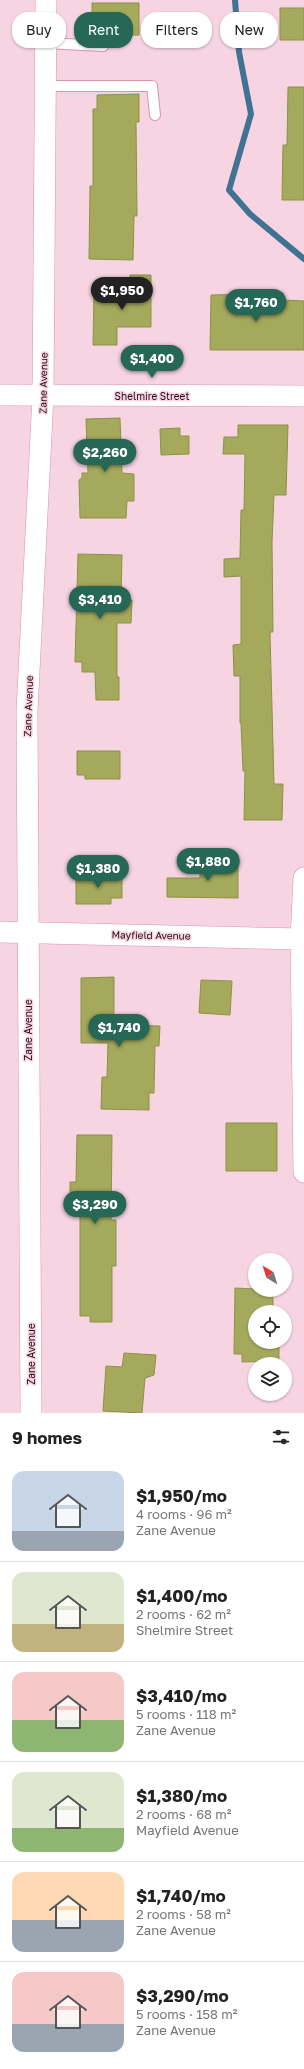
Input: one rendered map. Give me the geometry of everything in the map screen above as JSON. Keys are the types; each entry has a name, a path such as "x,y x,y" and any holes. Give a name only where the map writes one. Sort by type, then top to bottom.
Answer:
{"street":[{"name":"Zane Avenue","path":"46,0 46,12"},
{"name":"Zane Avenue","path":"31,1413 27,932 27,710 43,396 46,48"},
{"name":"Shelmire Street","path":"0,394 43,396 304,396"},
{"path":"304,878 301,939 304,1172"},
{"name":"Mayfield Avenue","path":"0,932 301,939"}],"lane":[{"path":"46,86 152,86 155,115"}],"building":[{"path":"92,3 139,3 139,35 133,35 133,12 92,12"},
{"path":"280,8 304,8 304,40 280,40"},
{"path":"288,87 304,87 304,200 282,200 283,145 287,145"},
{"path":"139,94 139,122 136,122 137,216 134,216 133,260 89,259 90,186 93,186 93,109 97,109 97,95"},
{"path":"130,275 151,275 151,327 117,327 117,345 93,345 94,293 130,293"},
{"path":"283,293 283,300 304,301 304,350 210,350 211,295"},
{"path":"120,418 122,473 134,474 134,501 127,501 126,518 80,518 79,480 82,478 82,473 88,473 86,419"},
{"path":"238,425 288,425 286,495 274,495 272,542 273,632 270,632 274,784 283,784 282,820 244,820 245,771 243,771 240,723 240,676 234,676 233,645 241,644 241,576 224,577 224,559 240,558 241,510 244,510 245,454 223,454 224,437 238,437"},
{"path":"180,428 180,436 189,436 189,454 161,455 160,429"},
{"path":"78,554 122,555 121,600 132,600 131,623 117,623 117,677 119,677 119,700 96,700 95,672 82,672 82,662 75,662"},
{"path":"77,751 120,751 120,779 85,779 85,775 77,775"},
{"path":"238,860 238,898 167,897 167,878 200,878 200,861"},
{"path":"76,875 122,875 122,898 111,898 111,904 76,904"},
{"path":"114,977 114,1016 117,1016 117,1025 160,1026 159,1046 155,1046 154,1093 149,1093 149,1110 101,1109 102,1077 107,1077 108,1043 81,1043 81,978"},
{"path":"201,980 232,981 230,1015 199,1013"},
{"path":"226,1123 277,1123 277,1171 226,1171"},
{"path":"77,1135 112,1135 111,1220 116,1220 116,1266 112,1266 112,1322 90,1322 90,1316 80,1316 80,1208 70,1208 70,1182 76,1182"},
{"path":"235,1288 248,1289 248,1297 273,1297 273,1305 248,1305 248,1349 279,1349 279,1357 248,1357 248,1362 242,1362 242,1354 234,1354"},
{"path":"124,1353 156,1355 154,1375 145,1378 142,1413 103,1411 106,1366 122,1367"}],"waterway":[{"path":"235,0 239,52 251,114 229,190 250,214 304,259"}]}
